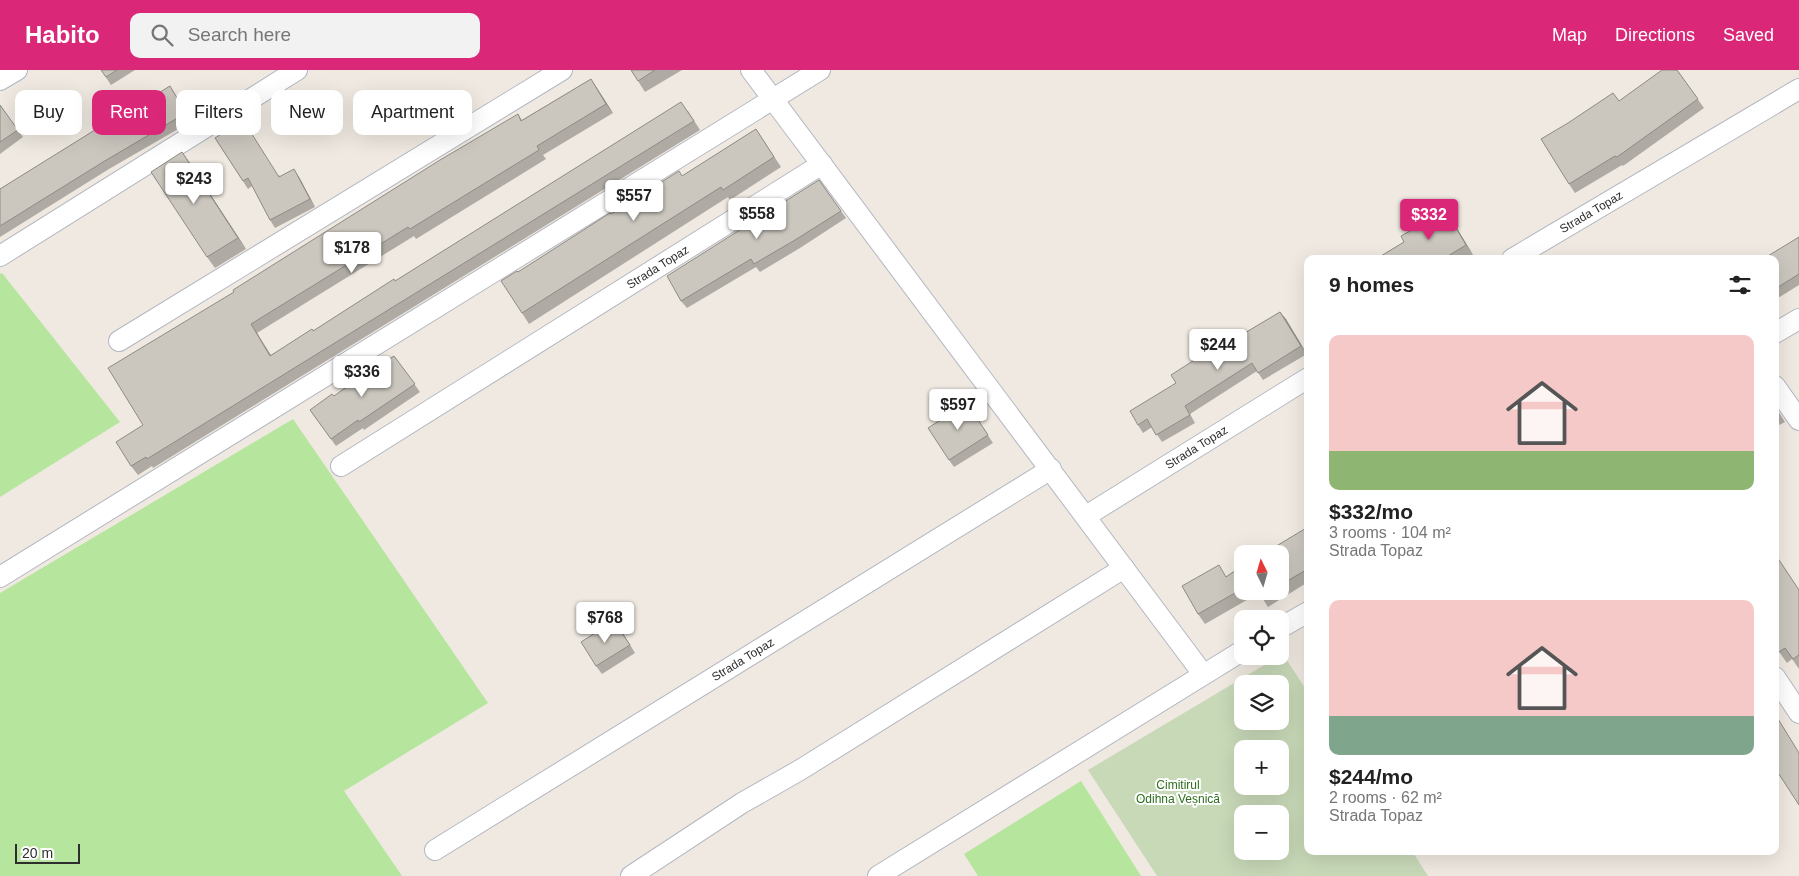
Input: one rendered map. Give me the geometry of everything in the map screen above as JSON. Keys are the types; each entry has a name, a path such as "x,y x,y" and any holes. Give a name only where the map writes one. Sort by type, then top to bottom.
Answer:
{"street":[{"path":"0,80 17,70"},
{"path":"0,256 297,70"},
{"path":"119,342 562,70"},
{"path":"751,70 1203,674"},
{"path":"0,577 820,70"},
{"name":"Strada Topaz","path":"1519,255 1799,88"},
{"name":"Strada Topaz","path":"341,466 822,164"},
{"path":"1779,331 1799,319"},
{"name":"Strada Topaz","path":"1086,516 1304,380"},
{"path":"1779,392 1799,420"},
{"name":"Strada Topaz","path":"435,850 1051,469"},
{"path":"631,876 742,803 800,770 1124,568"},
{"path":"1289,623 1304,614"},
{"path":"878,876 907,869 1203,674 1234,656"},
{"path":"1779,683 1799,713"}],"green space":[{"path":"2,273 120,422 0,497 0,274"},
{"path":"293,419 488,703 344,791 402,876 0,876 0,593"},
{"name":"Cimitirul Odihna Veșnică","path":"1289,663 1304,686 1304,855 1415,855 1428,876 1157,876 1088,770 1234,683 1234,730 1289,730 1289,675 1248,675 1265,665 1289,665"},
{"path":"1081,781 1141,876 978,876 964,854"}],"building":[{"path":"101,70 117,70 106,77"},
{"path":"631,70 655,70 638,81"},
{"path":"1662,70 1677,70 1698,99 1617,157 1615,156 1569,184 1541,139 1613,93 1619,101"},
{"path":"591,79 606,104 537,146 539,150 410,229 408,227 251,324 270,356 394,279 395,281 681,102 694,121 147,459 146,457 131,466 116,442 143,425 108,368 234,292 233,290 440,160 518,114 521,121"},
{"path":"170,86 176,96 176,119 166,125 166,90 164,90"},
{"path":"0,105 15,126 15,132 0,142"},
{"path":"756,129 774,157 723,190 721,187 522,313 501,281 679,171 682,176"},
{"path":"92,132 92,135 149,135 0,226 0,189"},
{"path":"220,135 252,135 279,177 294,169 310,199 270,220 248,178 243,181 215,138"},
{"path":"182,152 238,238 207,257 151,172"},
{"path":"819,180 841,211 754,264 751,259 681,301 667,276"},
{"path":"1446,211 1466,245 1450,255 1383,255 1404,242 1401,236"},
{"path":"1799,237 1799,274 1779,286 1779,255 1770,255"},
{"path":"1280,312 1301,346 1258,373 1252,363 1185,406 1190,415 1156,435 1147,419 1138,425 1130,411 1176,383 1171,375 1221,343 1223,346"},
{"path":"394,356 415,384 331,439 310,410 332,394 334,396"},
{"path":"967,403 988,435 949,460 928,428"},
{"path":"1304,529 1304,571 1289,580 1289,545 1278,545"},
{"path":"1779,560 1799,590 1799,655 1793,659 1785,648 1779,652"},
{"path":"1219,565 1226,577 1234,572 1234,594 1198,614 1182,586"},
{"path":"614,621 630,645 596,666 581,642"},
{"path":"1779,720 1799,753 1799,805 1779,774"}]}
